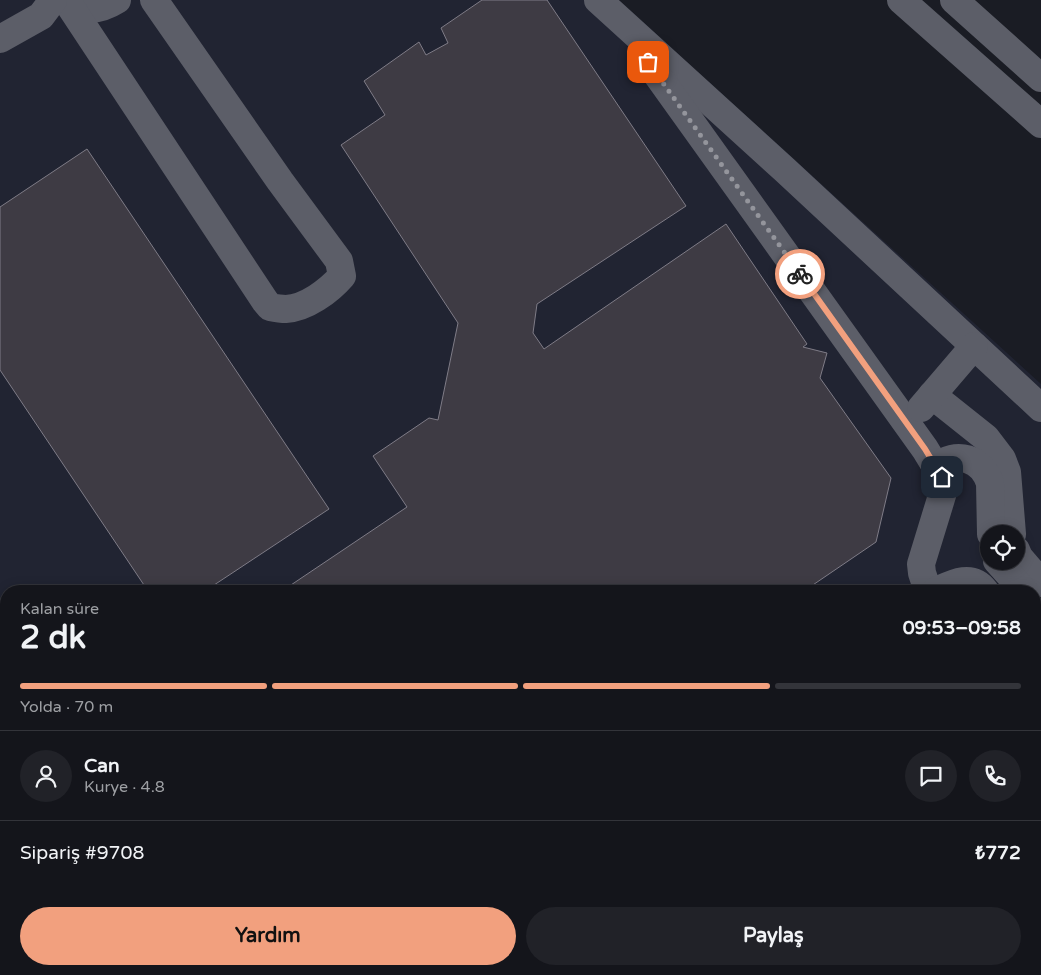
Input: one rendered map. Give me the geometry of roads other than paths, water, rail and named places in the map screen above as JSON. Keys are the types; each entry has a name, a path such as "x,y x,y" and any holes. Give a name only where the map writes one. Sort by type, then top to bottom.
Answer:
{"street":[{"path":"62,1 80,8 94,9 107,6 117,0"},
{"path":"62,1 265,301 270,307 287,309 308,303 332,286 342,276 339,262 154,0"},
{"path":"598,0 785,170 1041,408"},
{"path":"901,0 1041,124"},
{"path":"954,0 1041,79 1020,104"},
{"path":"0,40 41,16 62,1"},
{"path":"648,62 907,424 942,477 944,489 921,564 926,585"},
{"path":"907,424 974,346"},
{"path":"932,395 986,438 1002,459 1007,472 1011,525"},
{"path":"936,467 943,461 959,457 974,461 980,466 988,475 990,483 991,525"},
{"path":"1025,564 1041,583"},
{"path":"1005,570 1019,585"},
{"path":"951,585 970,580 980,585"}]}
